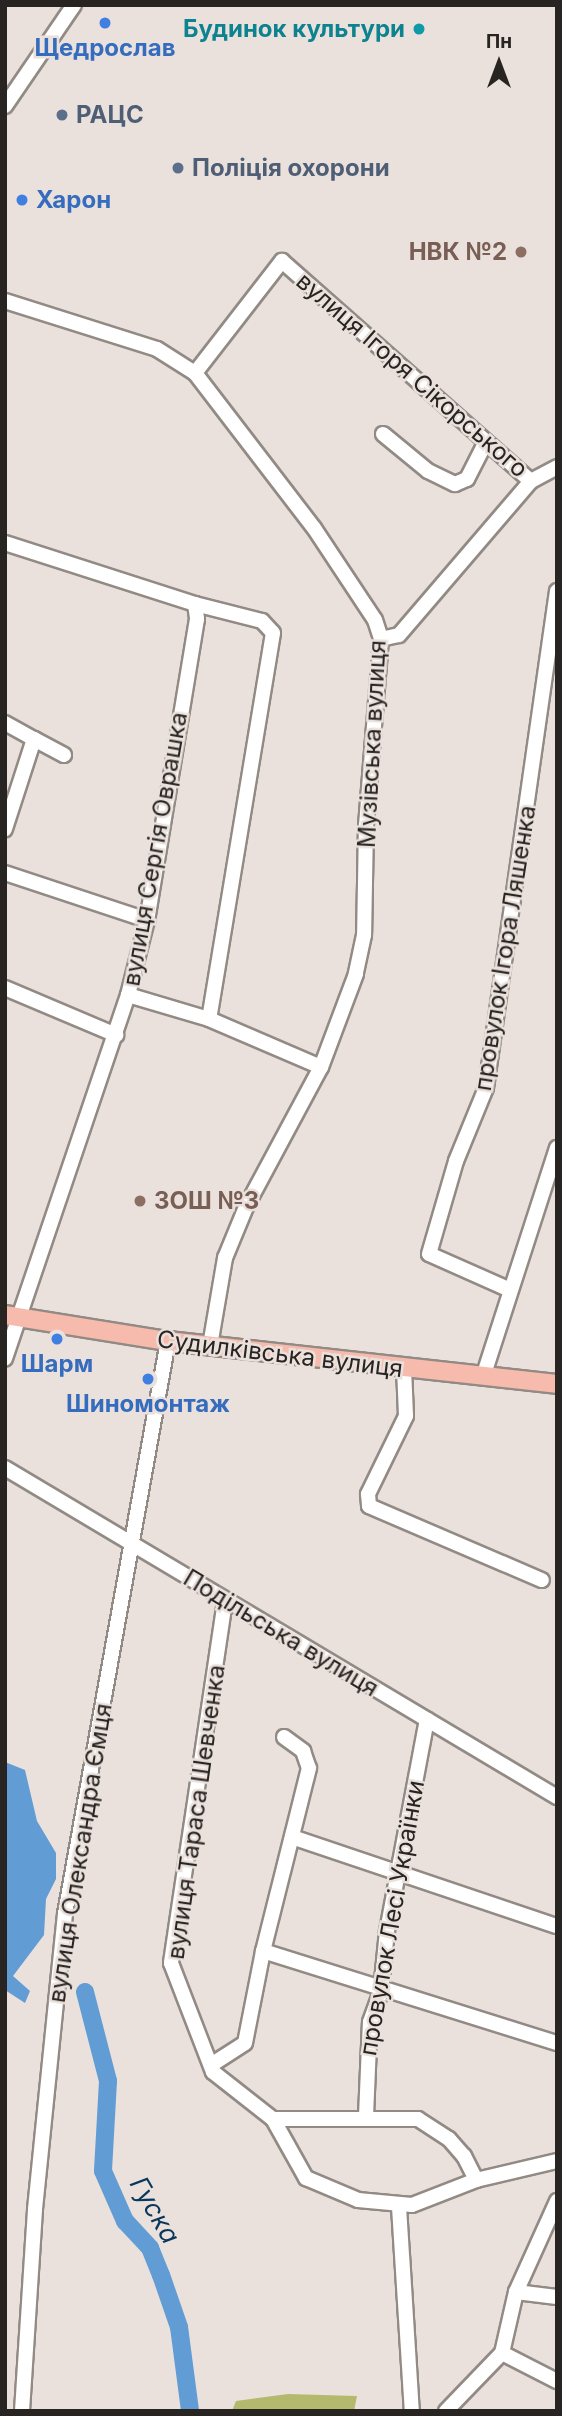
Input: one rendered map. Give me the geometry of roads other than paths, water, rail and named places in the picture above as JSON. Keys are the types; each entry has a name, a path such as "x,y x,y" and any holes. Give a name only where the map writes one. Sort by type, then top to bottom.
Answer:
{"main road":[{"name":"Судилківська вулиця","path":"12,1316 167,1341 557,1384"}],"street":[{"path":"5,106 74,5"},
{"name":"вулиця Ігоря Сікорського","path":"195,373 282,261 485,444 531,481 557,467"},
{"name":"Музівська вулиця","path":"5,301 157,349 195,373 314,528 375,620 381,639 367,812 364,935 351,994 321,1067 246,1207 225,1258 210,1346"},
{"path":"383,434 428,471 455,484 467,479 485,444"},
{"path":"381,639 399,635 531,481"},
{"path":"5,543 195,604 262,621 273,633 209,1019"},
{"name":"провулок Ігора Ляшенка","path":"508,1289 429,1254 456,1161 486,1088 557,590"},
{"name":"вулиця Сергія Оврашка","path":"5,1359 12,1316 116,1035 147,920 197,619 195,604"},
{"path":"5,723 64,755"},
{"path":"5,829 34,739"},
{"path":"5,873 147,920"},
{"path":"5,988 116,1035"},
{"path":"128,995 209,1019 321,1067"},
{"path":"483,1377 508,1289 557,1148"},
{"name":"вулиця Олександра Ємця","path":"22,2411 35,2209 65,1914 167,1341"},
{"path":"404,1368 406,1416 368,1494 369,1506 542,1580"},
{"name":"Подільська вулиця","path":"5,1468 557,1797"},
{"name":"вулиця Тараса Шевченка","path":"225,1601 171,1963 211,2065 225,2083 273,2119 306,2178 358,2200 399,2207"},
{"name":"провулок Лесі Українки","path":"366,2116 370,2022 382,1991 397,1872 427,1720"},
{"path":"211,2065 245,2043 263,1951 295,1838 309,1763 303,1751 284,1737"},
{"path":"295,1838 557,1926"},
{"path":"263,1951 382,1991 557,2043"},
{"path":"273,2119 366,2116 407,2118 432,2125 464,2155 476,2180"},
{"path":"412,2411 399,2207 476,2180 557,2161"},
{"path":"446,2411 502,2353 516,2292 557,2201"},
{"path":"516,2292 557,2297"},
{"path":"502,2353 557,2381"}],"water":[{"path":"5,1762 25,1770 37,1821 56,1853 56,1879 46,1899 44,1935 13,1976 30,1991 25,2003 5,1990"}],"waterway":[{"name":"Гуска","path":"85,1992 108,2081 103,2171 125,2221 150,2248 161,2275 179,2327 190,2411"}],"place":[{"name":"Щедрослав","path":"105,23"},
{"name":"Будинок культури","path":"419,29"},
{"name":"РАЦС","path":"62,115"},
{"name":"Поліція охорони","path":"178,168"},
{"name":"Харон","path":"22,200"},
{"name":"НВК №2","path":"521,252"},
{"name":"ЗОШ №3","path":"140,1201"},
{"name":"Шарм","path":"57,1339"},
{"name":"Шиномонтаж","path":"148,1379"}]}
